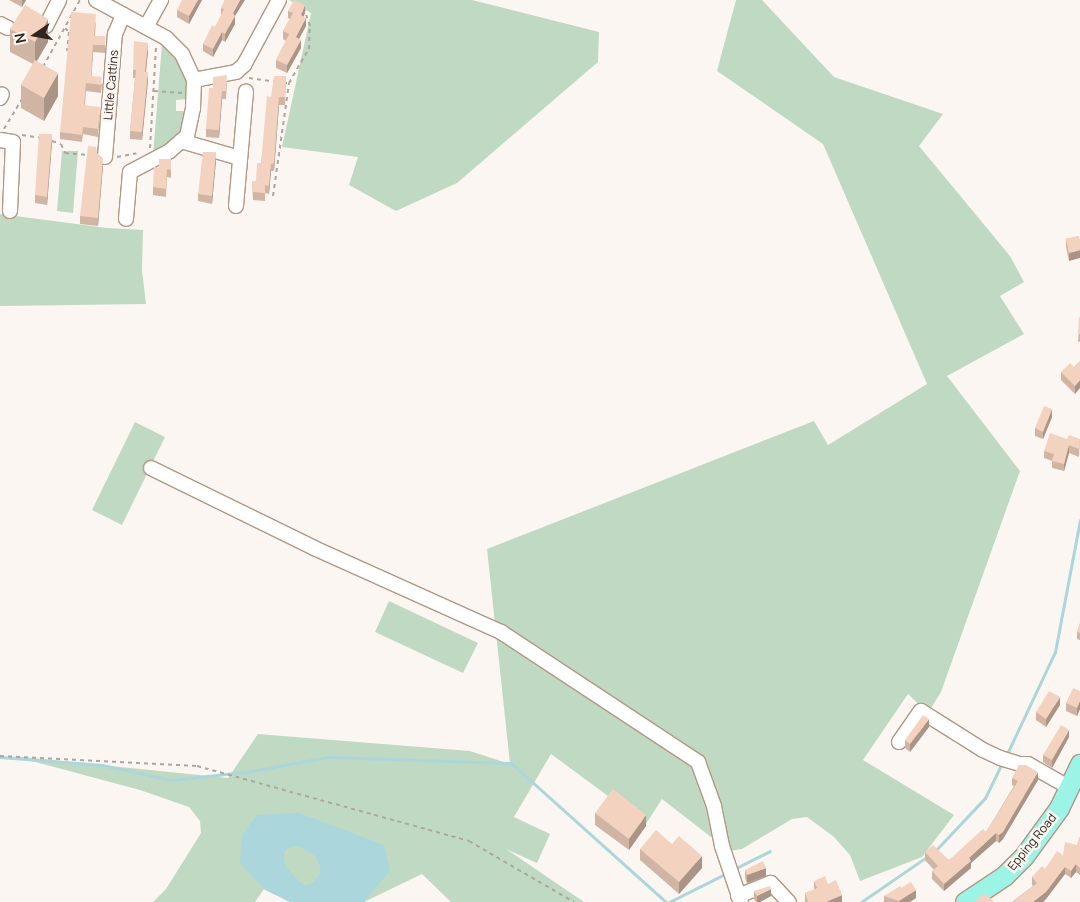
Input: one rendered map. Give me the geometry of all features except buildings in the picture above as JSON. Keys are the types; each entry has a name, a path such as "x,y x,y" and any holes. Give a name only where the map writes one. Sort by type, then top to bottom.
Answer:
{"main road":[{"name":"Epping Road","path":"964,902 1004,876 1024,856 1059,808 1080,764"}],"street":[{"path":"46,26 59,0"},
{"path":"96,0 166,38 182,54 195,87 187,136 170,151 145,157 130,172 126,219"},
{"path":"151,30 161,0"},
{"path":"195,87 236,72 244,65 279,0"},
{"name":"Little Cattins","path":"105,156 115,34 123,15"},
{"path":"236,206 246,92"},
{"path":"7,141 10,211"},
{"path":"181,141 240,158"},
{"path":"151,468 314,548 501,632 698,762 714,806 722,846 739,899 771,883 789,902"},
{"path":"899,742 921,711 983,750 1006,760 1028,764 1070,788"}],"path":[{"path":"42,69 80,0"},
{"path":"274,196 290,83 309,49 310,26 306,10 301,7"},
{"path":"65,28 69,32 67,60"},
{"path":"52,141 61,144 65,153 121,158 145,157 154,91 151,30"},
{"path":"236,72 243,77 290,83"},
{"path":"154,91 195,87"},
{"path":"0,136 24,95"},
{"path":"7,141 19,135 43,139"},
{"path":"0,756 197,766 469,841 574,902"}],"green space":[{"path":"289,0 472,0 599,32 598,62 457,183 396,211 349,185 358,157 282,147 311,13"},
{"path":"736,0 762,0 834,77 943,114 919,146 1010,256 1024,282 1000,296 1024,334 947,376 1020,471 941,692 928,713 908,694 863,760 954,815 922,857 860,881 850,855 834,837 807,817 792,819 742,849 729,851 662,799 646,824 551,754 514,817 550,834 537,863 506,849 584,902 451,902 422,874 364,902 290,902 264,889 255,902 153,902 166,889 201,833 200,821 189,807 140,790 13,756 228,778 258,734 470,751 510,764 487,549 814,421 828,445 927,384 823,144 717,71"},
{"path":"162,44 171,50 185,68 187,99 176,100 176,111 186,111 182,134 177,141 153,155"},
{"path":"62,151 78,151 73,213 57,211"},
{"path":"0,214 107,228 143,230 142,270 146,304 0,306"},
{"path":"135,422 165,437 122,525 92,510"},
{"path":"389,601 478,643 463,673 375,632"}],"water":[{"path":"299,813 384,845 390,871 364,902 290,902 265,890 240,863 242,835 257,815","holes":["296,846 305,849 315,856 320,866 320,874 309,885 304,885 285,865 284,852 288,848"]}],"waterway":[{"path":"1006,756 1055,652 1080,520"},
{"path":"0,757 102,765 172,780 252,771 328,757 511,763 666,902"},
{"path":"935,851 985,798 1002,763"},
{"path":"734,869 770,851"},
{"path":"861,902 928,856"},
{"path":"669,902 727,873"}]}
